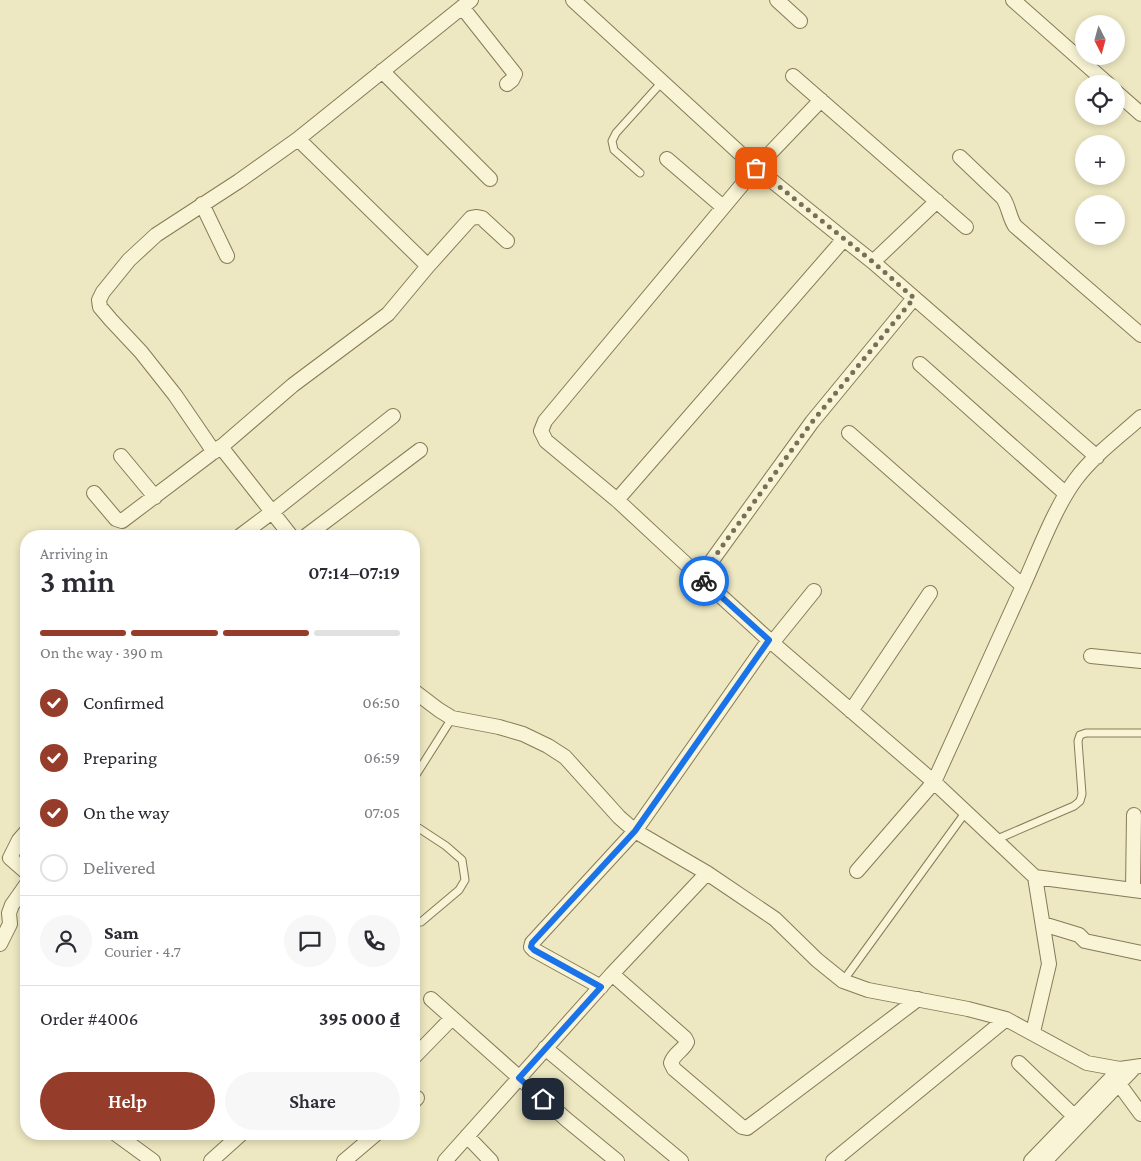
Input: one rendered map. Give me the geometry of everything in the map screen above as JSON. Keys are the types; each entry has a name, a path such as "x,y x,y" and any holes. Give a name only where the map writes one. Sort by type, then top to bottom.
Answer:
{"street":[{"path":"573,0 756,168 873,262 1097,457"},
{"path":"777,0 800,21"},
{"path":"1013,0 1098,75"},
{"path":"286,530 217,449 141,352 100,307 99,300 128,260 156,235 239,181 298,139 467,4 515,74 508,84"},
{"path":"382,71 490,179"},
{"path":"793,76 966,227"},
{"path":"821,100 756,168 545,421 540,431 546,441 617,500 771,641 934,782 1034,877 1049,964 1033,1032"},
{"path":"1125,100 1141,114"},
{"path":"298,139 428,266"},
{"path":"960,157 1007,203 1015,226 1141,336"},
{"path":"667,159 723,207"},
{"path":"873,262 937,201"},
{"path":"202,204 227,256"},
{"path":"94,493 116,519 120,521 155,497 217,449 293,385 388,314 471,218 482,218 507,241"},
{"path":"617,500 844,239"},
{"path":"700,577 812,422 914,298"},
{"path":"920,364 1066,494"},
{"path":"248,530 393,416"},
{"path":"857,871 934,782 1066,494 1077,478 1097,457 1141,417"},
{"path":"849,433 1023,586"},
{"path":"314,530 420,450"},
{"path":"121,456 155,497"},
{"path":"601,987 534,950 531,947 532,943 635,831 771,641 814,591"},
{"path":"851,711 930,594"},
{"path":"1090,656 1141,661"},
{"path":"420,696 452,718 499,727 523,734 548,746 565,758 619,817 635,831 707,873 776,919 817,960 842,981 868,990 968,1008 1006,1019 1087,1063 1132,1068"},
{"path":"1034,877 1137,890 1134,815"},
{"path":"20,839 10,858 20,867"},
{"path":"445,1161 612,974 707,873"},
{"path":"0,944 10,924 9,913 12,905 20,894"},
{"path":"1042,924 1079,935 1085,941 1141,953"},
{"path":"612,974 685,1038 687,1042 685,1047 673,1056 671,1063 674,1070 742,1127 748,1128 918,999"},
{"path":"431,999 519,1078 617,1161"},
{"path":"420,1051 452,1018"},
{"path":"833,1161 1006,1019"},
{"path":"545,1048 681,1161"},
{"path":"1019,1063 1074,1116"},
{"path":"1045,1161 1132,1068"},
{"path":"1030,1161 1074,1116 1132,1068"},
{"path":"1118,1084 1141,1114"},
{"path":"467,1136 492,1161"},
{"path":"124,1140 153,1161"},
{"path":"211,1161 234,1140"},
{"path":"344,1161 369,1140"}],"lane":[{"path":"640,173 614,150 612,141 616,133 662,82"},
{"path":"420,769 452,718"},
{"path":"996,840 1074,806 1080,801 1082,794 1078,741 1080,736 1086,733 1141,733"},
{"path":"842,981 965,813"},
{"path":"420,829 446,846 462,860 465,880 459,890 421,922"}],"way so far":[{"path":"704,581 700,577 812,422 914,298 873,262 756,168"}],"route":[{"path":"543,1099 519,1078 601,987 534,950 531,947 532,943 635,831 769,640 704,581"}]}
